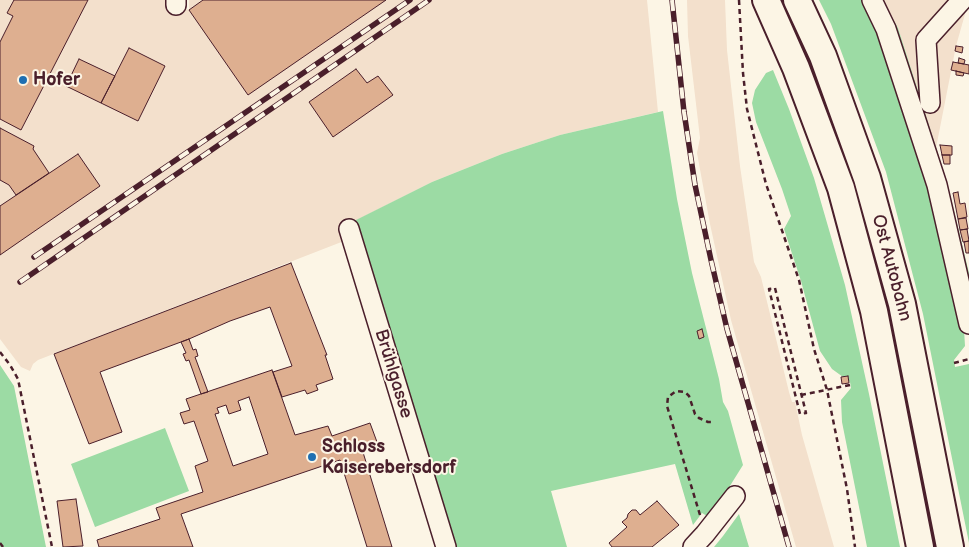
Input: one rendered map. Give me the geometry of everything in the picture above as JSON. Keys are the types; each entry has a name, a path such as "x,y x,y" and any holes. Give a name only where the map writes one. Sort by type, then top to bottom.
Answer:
{"highway":[{"name":"Ost Autobahn","path":"766,0 796,68 841,188 874,311 920,547"},
{"name":"Ost Autobahn","path":"797,0 822,56 867,178 902,304 950,547"}],"street":[{"path":"872,0 886,29 937,185 969,324"},
{"path":"930,103 926,40 962,0"},
{"name":"Brühlgasse","path":"349,229 446,547"},
{"path":"699,540 735,496"}],"path":[{"path":"739,0 747,109 766,184 798,280 814,349 827,390 847,489 855,547"},
{"path":"775,288 801,395 806,413 800,414 769,289 775,288"},
{"path":"0,352 18,379 52,547"},
{"path":"954,363 969,359"},
{"path":"801,395 850,385"},
{"path":"699,540 667,406 668,397 676,391 685,392 689,396 695,414 708,422 714,422"},
{"path":"0,543 3,547"}],"shaded area":[{"path":"0,0 166,0 185,10 189,9 189,0 647,0 658,112 560,135 502,154 432,182 341,228 344,241 38,360 33,364 30,371 21,367 0,339"},
{"path":"687,0 725,0 727,50 740,166 754,262 761,277 789,392 792,402 795,402 802,435 834,547 796,547 731,320 697,153 700,138 688,36"},
{"path":"882,0 969,0 956,46 936,148 898,28"}],"green space":[{"path":"819,0 882,0 898,28 947,182 969,273 969,332 964,329 965,346 954,360 955,367 969,364 969,543 923,314 886,172 831,24"},
{"path":"773,70 814,178 845,285 900,547 867,547 842,422 841,400 851,388 850,382 832,369 820,351 801,281 784,229 791,216 756,122 752,103 755,90 766,73"},
{"path":"663,111 677,199 692,273 723,402 728,411 743,465 728,489 707,516 702,513 693,525 675,464 551,491 567,547 452,547 352,222 432,182 502,154 560,135"},
{"path":"0,365 14,386 46,547 0,547"},
{"path":"165,428 189,491 95,527 71,464"},
{"path":"739,514 749,547 714,547 723,536"}],"building":[{"name":"Hofer","path":"14,0 88,0 21,130 0,119 0,42 13,16 7,13"},
{"path":"203,0 386,0 248,95 189,10"},
{"path":"956,46 963,47 962,53 955,51"},
{"path":"129,48 165,66 138,121 101,103"},
{"path":"959,58 965,60 964,64 958,63"},
{"path":"79,59 115,76 101,103 66,86"},
{"path":"953,62 969,65 969,74 951,70"},
{"path":"356,69 367,83 378,76 393,95 333,137 309,102"},
{"path":"956,71 964,73 963,76 956,75"},
{"path":"0,128 34,146 33,149 49,173 16,195 9,185 0,180"},
{"path":"940,145 952,146 952,155 942,155"},
{"path":"78,154 100,186 0,255 0,206"},
{"path":"942,155 950,155 950,164 944,164"},
{"path":"958,192 960,204 965,203 967,217 958,219 953,193"},
{"path":"966,218 968,229 960,230 958,219"},
{"path":"967,229 969,241 963,242 960,230"},
{"path":"969,241 969,253 966,253 964,242"},
{"path":"291,263 327,355 325,355 333,379 316,385 318,390 307,394 305,390 282,397 273,372 292,366 270,307 100,372 122,432 89,444 54,354"},
{"path":"702,329 704,337 699,339 697,331"},
{"path":"189,339 193,350 196,349 198,356 195,357 208,392 201,394 189,360 186,361 183,354 186,353 181,342"},
{"name":"Schloss Kaiserebersdorf","path":"272,370 295,435 328,426 332,436 370,423 377,442 362,449 392,547 367,547 340,460 181,514 193,547 99,547 97,540 160,519 156,508 203,492 195,466 208,461 194,421 184,424 180,413 190,410 186,399","holes":["249,397 268,454 233,466 215,414 219,413 217,408 226,405 229,414 241,410 238,401"]},
{"path":"848,376 849,383 842,384 841,377"},
{"path":"76,499 83,546 63,547 57,501"},
{"path":"657,501 679,525 652,547 612,547 609,543 627,527 622,522 627,518 628,514 632,510 636,510 640,515"}],"railway":[{"path":"34,257 410,0"},
{"path":"20,282 429,0"},
{"path":"672,0 684,112 695,185 711,260 727,329 789,547"}],"place":[{"name":"Hofer","path":"23,80"},
{"name":"Schloss Kaiserebersdorf","path":"312,457"}]}
